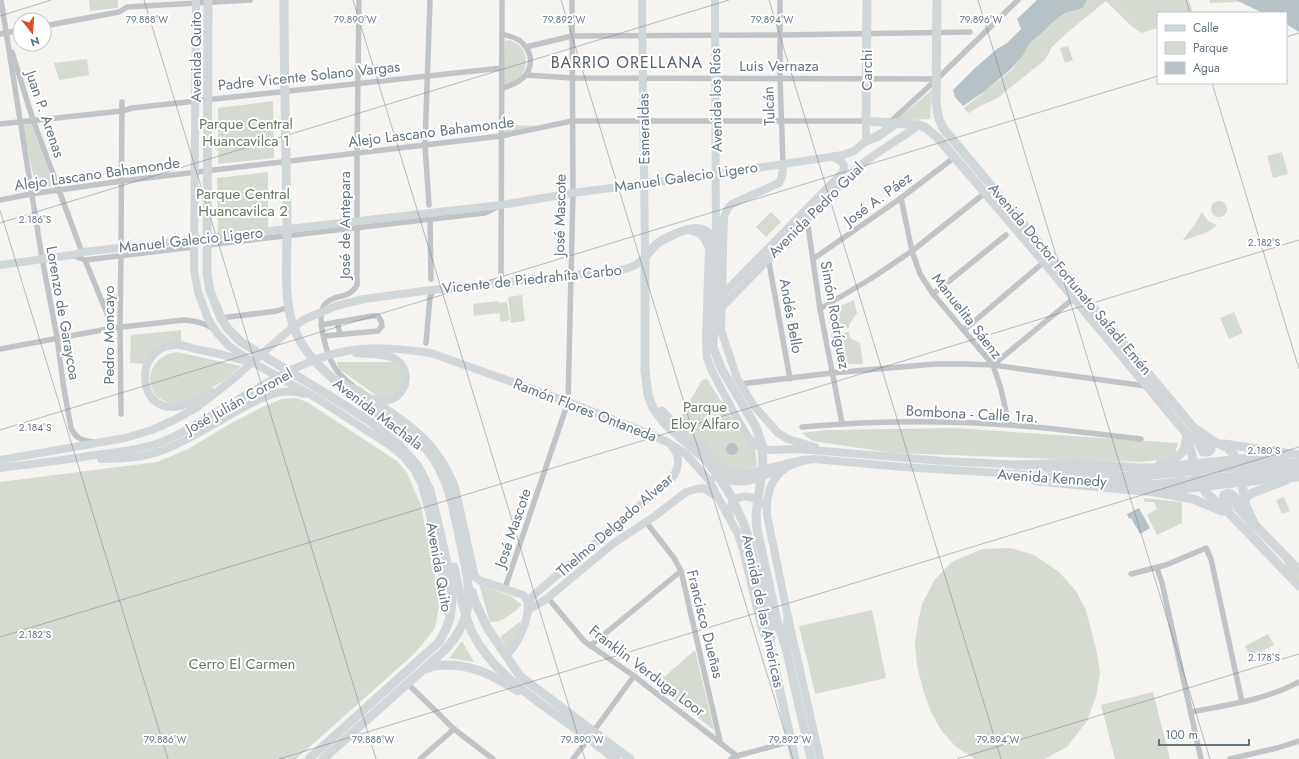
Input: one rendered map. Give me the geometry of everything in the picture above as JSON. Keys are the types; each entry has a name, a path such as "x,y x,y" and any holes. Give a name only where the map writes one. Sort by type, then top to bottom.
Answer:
{"main road":[{"name":"Avenida Machala","path":"284,0 284,91 288,235 287,299 294,330 303,346 318,365 354,398 411,435 427,450 434,460 442,475 449,494 466,566 470,601 464,622 448,647 323,759"},
{"name":"Esmeraldas","path":"642,0 645,257"},
{"name":"Avenida los Ríos","path":"715,0 715,120 717,174 716,253"},
{"name":"Carchi","path":"866,140 868,0"},
{"name":"Avenida Doctor Fortunato Safadi Emén","path":"937,0 936,103 938,119 943,128 1193,427 1213,441 1231,450 1237,459"},
{"name":"Avenida Quito","path":"196,1 194,270 200,300 214,329 229,346 259,366 318,399 389,445 404,457 419,478 428,509 444,581 448,608 446,629"},
{"name":"Avenida Quito","path":"208,1 207,245 208,281 212,299 228,329 241,342 325,392 371,422 399,445 423,474 430,490 451,579 452,603 446,629"},
{"name":"Avenida Doctor Fortunato Safadi Emén","path":"866,121 919,125 933,132 1044,262 1183,430 1189,442 1194,464 1202,486"},
{"path":"866,140 878,136 892,124"},
{"name":"Avenida Pedro Gual","path":"722,295 806,214 865,161 902,138 919,125"},
{"name":"Manuel Galecio Ligero","path":"0,265 105,249 501,205 573,193 717,174 834,157 852,152 866,140"},
{"name":"Avenida Pedro Gual","path":"722,309 844,170 843,163 834,157"},
{"path":"782,164 783,174 779,183 732,204 726,212 722,283 722,335 740,384 754,406 783,436 830,451"},
{"path":"678,232 693,228 704,230 713,239 722,283"},
{"path":"678,232 695,231 702,235 707,243 709,253 706,341 707,358 712,371 748,437 755,444 764,449 830,451"},
{"name":"Vicente de Piedrahíta Carbo","path":"432,290 628,268 640,262 659,243 678,232"},
{"name":"Avenida de las Américas","path":"716,253 713,329 714,347 721,368 756,427 762,445 763,464 756,521 767,594 771,650 795,759"},
{"name":"Avenida de las Américas","path":"645,257 645,371 648,395 653,408 660,418 705,459 731,496 747,532 786,648 810,759"},
{"name":"José Julián Coronel","path":"0,460 101,443 139,434 174,420 196,408 232,380 282,335 305,319 317,313 336,306 364,299 432,290"},
{"path":"713,329 722,309"},
{"path":"232,380 187,404 175,407 164,406 156,401 149,394 144,380 146,368 150,359 159,351 174,345 230,356 259,366"},
{"name":"José Julián Coronel","path":"0,468 109,454 158,443 176,435 309,362 341,352 376,348 431,353 475,369"},
{"path":"336,381 375,400 386,401 400,394 405,384 406,378 403,367 396,359 389,356 341,352"},
{"name":"Ramón Flores Ontaneda","path":"475,369 568,402 667,442 686,454 702,470 719,497"},
{"path":"645,371 658,405 666,416 698,442 726,472 739,475 805,460"},
{"path":"70,459 117,459 160,451 190,437 254,402 273,394 288,391 301,392 318,399"},
{"name":"Avenida Machala","path":"360,392 392,412 414,429 438,455 450,475 455,487 475,577 479,580 523,594 526,597 528,606"},
{"path":"371,422 398,437 411,449 424,463 433,481 467,619 472,633 494,664 551,711"},
{"path":"1183,430 1198,441 1203,452 1210,452 1212,448 1210,444 1193,427"},
{"path":"1139,468 1156,466 1170,461 1182,453 1186,441 1183,430"},
{"name":"Thelmo Delgado Alvear","path":"528,606 536,593 672,478 677,470 678,461 676,452 667,442"},
{"path":"1218,443 1299,455"},
{"name":"Avenida Kennedy","path":"830,451 1074,475 1147,476 1299,462"},
{"path":"1016,470 1075,463 1139,468 1166,467 1289,454"},
{"path":"1266,456 1257,460 1253,467 1257,476 1268,479"},
{"name":"Avenida Kennedy","path":"795,463 814,459 904,467 1016,470"},
{"path":"1237,459 1242,482 1244,504 1255,525"},
{"path":"702,470 716,477 745,482 795,463"},
{"path":"767,515 767,498 772,483 781,471 795,463"},
{"path":"1166,467 1177,471 1180,479 1180,482 1176,487 1168,491"},
{"path":"1016,470 1038,481 1155,492 1193,499 1229,513"},
{"name":"Avenida Kennedy","path":"1074,475 1125,483 1155,484 1299,470"},
{"path":"1155,492 1268,479 1299,477"},
{"path":"1244,504 1245,499 1250,494 1286,480 1299,477"},
{"path":"1202,486 1210,497 1229,513 1299,586"},
{"name":"Thelmo Delgado Alvear","path":"528,606 548,598 614,543 646,522 682,495 691,490 703,488 719,497"},
{"path":"1229,513 1223,498 1224,495 1229,493 1233,494 1243,513 1295,561 1299,570"},
{"path":"719,497 741,542 762,630 771,650"},
{"path":"731,520 730,509 732,503 738,498 742,497 751,498 759,502 767,515"},
{"name":"Avenida de las Américas","path":"767,515 820,759"},
{"path":"466,566 476,604 488,629 523,679 591,735 616,759"},
{"path":"492,676 489,667 489,660 495,656 506,656 512,651 517,643 528,606"},
{"path":"786,648 788,617"},
{"path":"309,759 432,649 439,642 446,629"},
{"path":"421,671 434,666 459,665 476,668 492,676 630,759"},
{"path":"808,746 817,743"}],"street":[{"name":"Lorenzo de Garaycoa","path":"1,0 3,34 57,337 71,428 74,434 82,440 101,443"},
{"path":"52,25 119,12 128,7 196,1 250,0"},
{"name":"José de Antepara","path":"359,0 357,285 354,291 348,295 335,298 324,304 321,325 334,366 342,377 360,392"},
{"path":"429,205 426,145 430,0"},
{"path":"501,282 502,0"},
{"name":"José Mascote","path":"505,588 568,402 573,193 572,0"},
{"name":"Tulcán","path":"780,0 782,164"},
{"path":"892,124 1018,0"},
{"path":"526,47 572,36 715,36 970,32"},
{"name":"Juan P. Arenas","path":"3,34 80,248"},
{"path":"502,34 519,40 526,47 530,61 526,75 510,86 502,88"},
{"name":"Padre Vicente Solano Vargas","path":"0,124 122,111 132,108 208,99 502,68"},
{"name":"Luis Vernaza","path":"526,75 572,78 937,79"},
{"path":"121,242 122,102"},
{"name":"Alejo Lascano Bahamonde","path":"0,200 122,181 501,136 572,121 866,121"},
{"name":"José A. Páez","path":"813,259 901,198 955,156"},
{"path":"820,309 872,278 912,251 985,193"},
{"name":"Manuelita Sáenz","path":"901,198 912,251 920,274 933,294 993,365 1009,425"},
{"name":"Manuel Galecio Ligero","path":"207,245 484,213 501,205"},
{"name":"Simón Rodríguez","path":"806,214 820,309 842,424"},
{"path":"430,220 431,279"},
{"path":"933,294 1006,235"},
{"name":"Manuel Galecio Ligero","path":"72,255 85,260 194,247"},
{"name":"Pedro Moncayo","path":"121,255 120,328 122,414"},
{"name":"Andés Bello","path":"768,257 790,379"},
{"path":"85,260 113,328"},
{"path":"964,330 1044,262"},
{"path":"426,343 432,290"},
{"path":"993,365 1074,298"},
{"path":"221,318 277,311 288,307"},
{"path":"321,325 372,316 378,316 381,321 382,326 378,331 324,336"},
{"path":"0,349 57,337 113,328 184,320 200,322 214,329"},
{"path":"338,322 340,334"},
{"path":"740,384 832,373 935,364 964,364 993,365 1146,386"},
{"name":"Bombona - Calle 1ra.","path":"802,427 842,424 926,422 1009,425 1141,439"},
{"name":"Francisco Dueñas","path":"646,522 674,558 681,571 720,742"},
{"path":"1131,574 1157,568 1206,548 1211,559 1242,702"},
{"path":"1157,568 1162,583 1201,759"},
{"path":"590,646 681,571"},
{"name":"Franklin Verduga Loor","path":"548,598 584,641 634,676 737,756"},
{"path":"573,759 634,676"},
{"path":"1191,712 1242,702 1278,692 1299,682"},
{"path":"407,683 454,729 493,759"},
{"path":"420,759 454,729"},
{"path":"1230,759 1277,748 1299,741"},
{"path":"731,759 737,756 791,742"}],"green space":[{"path":"89,0 118,0 118,8 90,11"},
{"path":"1087,0 1189,0 1193,12 1157,12 1157,28 1141,33 1130,25 1106,1 1052,47 1045,60 998,98 969,113 966,111 964,108 1012,70 1029,44 1053,22 1065,13 1083,8"},
{"path":"1209,0 1236,0 1239,2 1210,3"},
{"path":"510,40 518,44 523,51 526,58 526,65 518,78 512,82 503,84 505,41"},
{"path":"1068,46 1073,60 1065,63 1060,48"},
{"path":"87,59 89,75 59,80 54,63"},
{"path":"932,90 930,119 895,121"},
{"name":"Parque Central Huancavilca 1","path":"273,101 274,158 218,164 218,108"},
{"path":"31,123 54,186 36,188 22,125"},
{"path":"504,125 538,126 503,133"},
{"path":"1282,152 1288,174 1273,178 1267,156"},
{"name":"Parque Central Huancavilca 2","path":"268,172 268,228 218,233 217,178"},
{"path":"1219,201 1225,203 1227,209 1225,215 1219,217 1213,215 1211,209 1213,203"},
{"path":"771,212 781,222 766,237 756,227"},
{"path":"1202,212 1208,221 1217,225 1208,232 1182,241 1195,224"},
{"path":"522,295 525,321 511,323 508,297"},
{"path":"854,300 857,313 849,325 849,328 831,331 827,312"},
{"path":"498,301 498,303 507,302 510,320 501,322 499,311 499,313 474,316 473,304"},
{"path":"1234,312 1243,333 1229,339 1220,318"},
{"path":"181,330 181,342 171,343 146,364 130,363 131,335"},
{"path":"849,332 850,338 860,343 863,364 843,364 843,368 838,369 831,334"},
{"path":"177,352 241,366 229,377 189,401 182,403 169,402 159,398 153,391 150,382 151,372 156,363 164,356"},
{"path":"337,362 394,362 404,375 401,390 384,399 377,396 339,369"},
{"name":"Parque Eloy Alfaro","path":"707,379 744,438 755,448 757,466 735,472 725,467 678,421 702,380"},
{"name":"Cerro El Carmen","path":"296,398 307,402 397,461 407,473 421,505 440,601 435,628 425,641 414,654 296,759 0,759 0,482 157,462 188,449 260,408 282,399"},
{"path":"954,428 1178,443 1175,454 1159,460 1140,462 893,453 813,441 801,433 827,430"},
{"path":"1228,495 1253,530 1284,564 1291,561 1299,570 1299,586 1227,502"},
{"path":"1284,497 1290,511 1282,514 1276,500"},
{"path":"1144,498 1182,502 1182,523 1157,535 1147,515 1157,509 1154,502 1144,502"},
{"path":"1011,548 1034,555 1059,572 1076,591 1086,610 1097,653 1100,673 1097,693 1087,721 1067,747 1045,759 975,759 956,747 941,730 931,712 917,666 915,644 918,622 922,604 935,579 952,562 982,549"},
{"path":"479,584 511,596 522,605 504,619 490,622"},
{"path":"872,610 886,678 815,694 799,626"},
{"path":"521,621 516,641 507,649 500,637"},
{"path":"1268,634 1274,645 1251,657 1245,646"},
{"path":"462,641 474,662 449,658"},
{"path":"695,650 714,730 655,685"},
{"path":"1153,692 1170,759 1115,759 1101,705"}],"water":[{"path":"1037,0 1087,0 1083,8 1065,13 1053,22 1029,44 1023,55 1011,69 985,91 963,106 955,97 953,90 975,68 997,49 1007,43 1021,29 1017,19"},
{"path":"1236,0 1299,0 1299,32 1287,25 1287,12 1261,12"},
{"path":"730,443 734,443 738,449 734,455 730,455 726,451 726,447"},
{"path":"1139,508 1150,528 1140,534 1127,514"}],"district":[{"name":"BARRIO ORELLANA","path":"627,62"}]}
